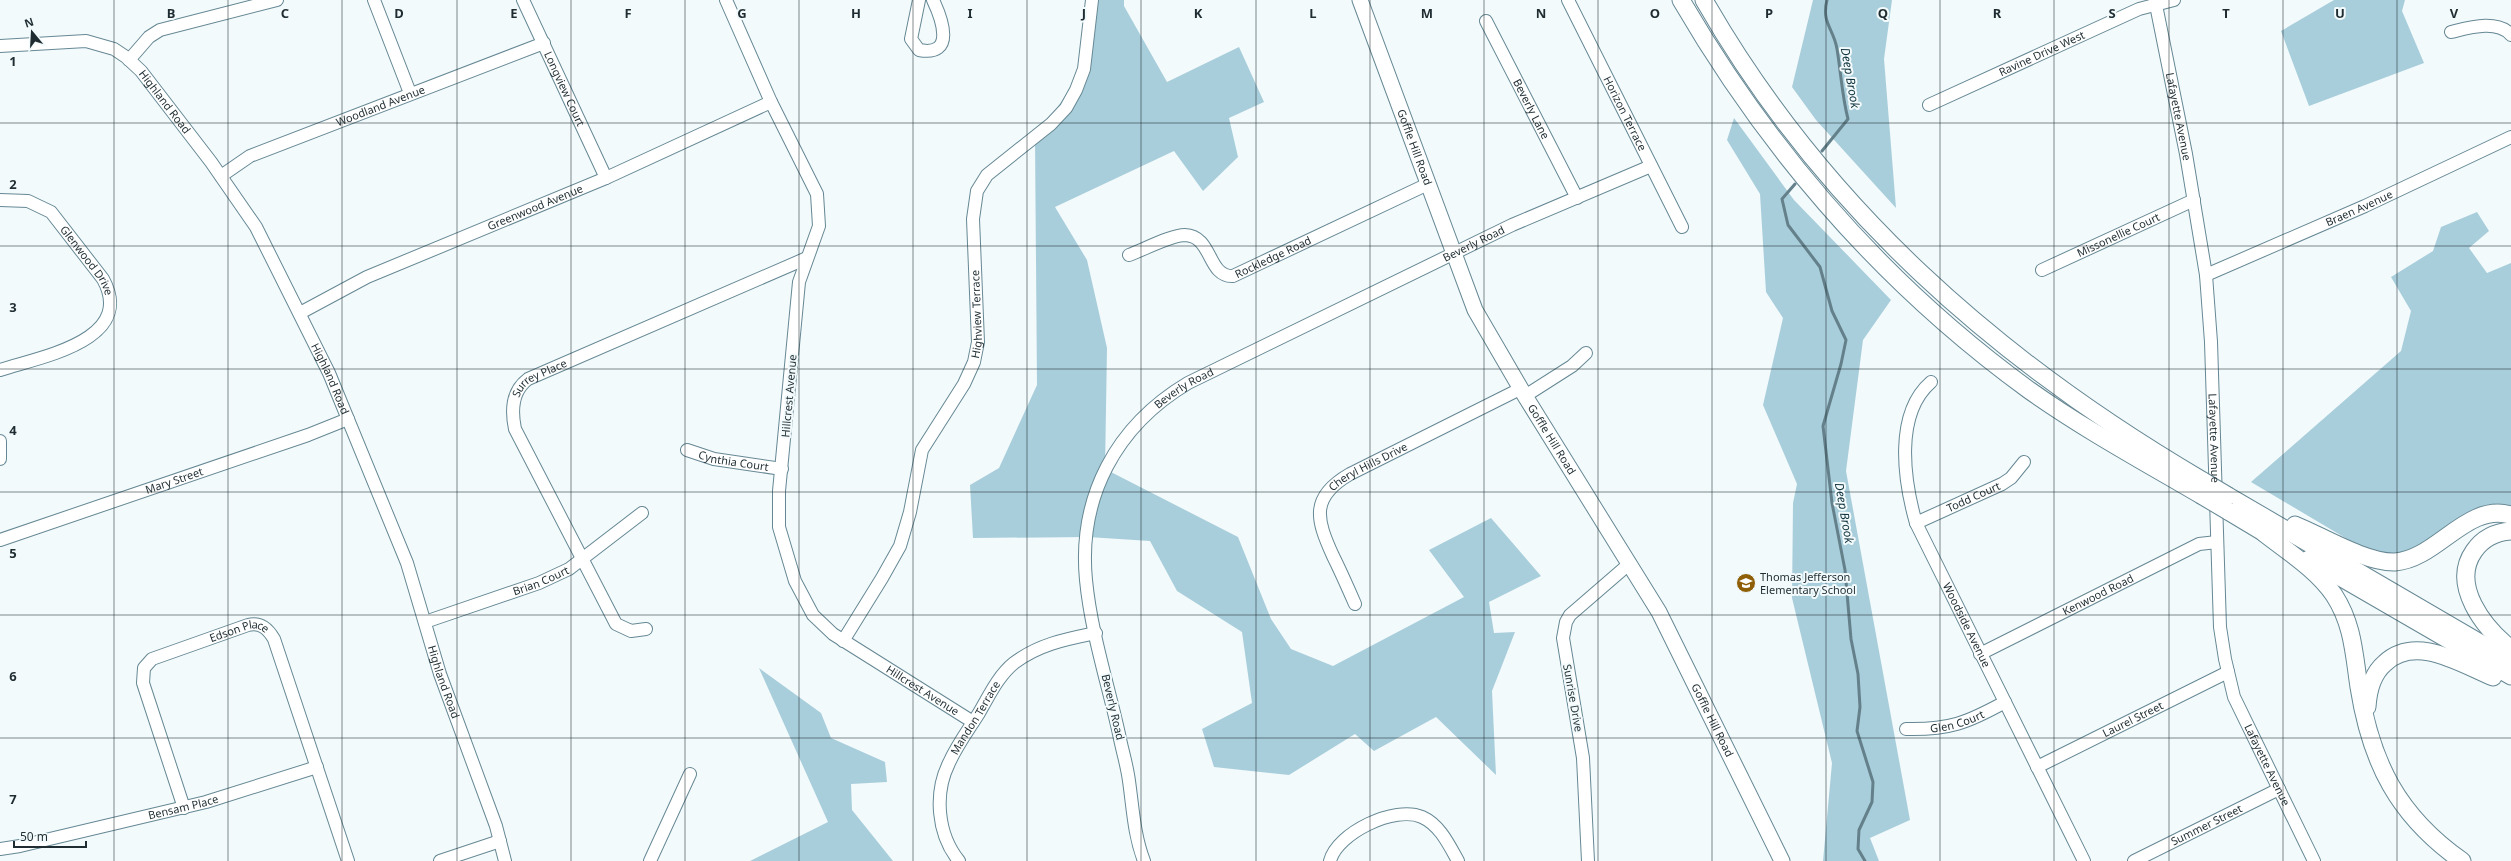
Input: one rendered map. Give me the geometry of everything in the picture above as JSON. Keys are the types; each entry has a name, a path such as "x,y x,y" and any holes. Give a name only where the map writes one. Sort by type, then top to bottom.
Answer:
{"highway":[{"path":"1681,0 1734,87 1776,145 1845,226 1894,277 1946,324 2030,390 2090,430 2202,488"},
{"path":"1704,0 1751,75 1793,132 1862,215 1910,264 1958,309 2045,379 2202,488 2228,504 2511,661"},
{"path":"2228,504 2362,555 2381,561 2394,562 2416,557 2467,524 2486,514 2511,515"},
{"path":"2228,504 2316,575 2333,594 2340,605 2350,630 2368,729 2379,763 2404,808 2427,833 2462,861"},
{"path":"2511,531 2493,535 2477,546 2468,563 2466,575 2471,599 2483,622 2511,649"},
{"path":"2264,532 2511,676"},
{"path":"2368,729 2367,700 2374,676 2389,658 2404,652 2419,650 2431,652 2511,685"}],"main road":[{"name":"Goffle Hill Road","path":"1360,0 1475,310 1523,392 1659,612 1782,861"}],"street":[{"path":"129,60 149,37 160,30 277,0"},
{"path":"374,0 410,93"},
{"name":"Longview Court","path":"523,0 544,42 606,178"},
{"name":"Hillcrest Avenue","path":"726,0 771,102 817,194 819,226 806,258 799,282 778,515 782,543 795,581 813,615 843,641 973,722"},
{"path":"919,0 911,39 920,50 926,52 937,50 942,44 944,35 933,0"},
{"name":"Highview Terrace","path":"843,641 900,546 910,512 922,450 964,384 974,362 978,342 973,219 978,191 987,175 1051,124 1066,108 1076,90 1084,68 1092,0"},
{"name":"Horizon Terrace","path":"1568,0 1682,227"},
{"name":"Ravine Drive West","path":"1929,105 2156,2 2174,0"},
{"name":"Lafayette Avenue","path":"2156,2 2194,200 2206,275 2211,342 2220,627 2228,672 2234,697 2314,861"},
{"name":"Beverly Lane","path":"1486,21 1577,198"},
{"path":"2451,32 2473,26 2491,26 2511,35"},
{"name":"Highland Road","path":"0,46 86,41 114,49 141,71 221,176 256,227 300,313 348,419 407,563 440,674 500,841 505,861"},
{"name":"Woodland Avenue","path":"221,176 250,156 544,42"},
{"name":"Greenwood Avenue","path":"300,313 367,277 606,178 771,102"},
{"name":"Braen Avenue","path":"2206,275 2365,206 2511,137"},
{"name":"Beverly Road","path":"1144,861 1134,829 1129,780 1089,600 1085,560 1093,502 1099,483 1112,456 1143,415 1157,403 1188,383 1528,217 1577,198 1651,166"},
{"name":"Rockledge Road","path":"1129,255 1177,236 1192,237 1206,246 1219,271 1224,275 1233,276 1428,184"},
{"name":"Glenwood Drive","path":"0,200 28,201 51,212 103,279 107,287 109,305 104,323 100,330 86,340 0,370"},
{"name":"Missonellie Court","path":"2042,270 2194,200"},
{"name":"Surrey Place","path":"646,629 631,631 616,624 581,559 515,429 512,408 518,389 528,379 806,258"},
{"name":"Cheryl Hills Drive","path":"1355,604 1321,528 1319,512 1328,490 1350,474 1523,392 1572,366 1586,353"},
{"name":"Woodside Avenue","path":"1931,382 1920,391 1908,430 1906,477 1916,523 2084,861"},
{"name":"Mary Street","path":"0,540 308,435 348,419"},
{"path":"0,441 0,459"},
{"name":"Cynthia Court","path":"687,450 729,462 782,469"},
{"name":"Todd Court","path":"1916,523 2002,484 2011,478 2024,462"},
{"name":"Brian Court","path":"425,622 539,583 569,569 642,513"},
{"name":"Kenwood Road","path":"1980,654 2199,544 2217,542"},
{"name":"Sunrise Drive","path":"1588,861 1583,758 1563,638 1563,630 1570,615 1629,564"},
{"name":"Edson Place","path":"184,808 143,683 144,668 152,659 248,625 260,625 267,629 274,640 348,861"},
{"name":"Mandon Terrace","path":"959,861 947,840 943,827 940,806 942,786 949,762 973,722 998,682 1014,663 1048,644 1096,633"},
{"name":"Laurel Street","path":"2037,767 2228,672"},
{"name":"Glen Court","path":"1906,729 1932,730 1955,726 2005,702"},
{"name":"Bensam Place","path":"0,848 20,846 184,808 317,767"},
{"path":"650,861 690,774"},
{"name":"Summer Street","path":"2134,861 2279,789"},
{"path":"1330,861 1336,847 1350,835 1392,815 1405,813 1414,814 1432,823 1439,830 1458,861"},
{"path":"440,861 500,841"}],"shaded area":[{"path":"1095,0 1124,0 1124,6 1167,82 1239,47 1264,102 1229,118 1238,157 1203,191 1174,151 1055,207 1087,260 1107,348 1105,469 1238,537 1271,619 1291,649 1333,666 1464,597 1429,550 1491,518 1541,576 1489,602 1494,633 1515,632 1492,691 1496,775 1436,717 1374,751 1355,734 1289,775 1214,767 1202,729 1252,703 1242,632 1177,591 1150,541 1088,537 973,538 970,485 999,468 1037,385 1035,139 1085,68"},
{"path":"1813,0 1892,0 1884,59 1896,208 1816,120 1792,87"},
{"path":"2334,0 2405,0 2402,11 2424,63 2309,106 2281,31"},
{"path":"1734,118 1794,200 1891,300 1863,340 1846,471 1910,820 1870,838 1879,861 1823,861 1832,763 1792,598 1793,503 1797,484 1763,405 1783,318 1766,292 1760,194 1727,140"},
{"path":"2477,212 2489,231 2469,248 2487,273 2511,263 2511,506 2496,504 2482,506 2455,521 2417,548 2404,553 2389,554 2364,549 2251,482 2401,351 2411,311 2391,277 2433,251 2441,227"},
{"path":"759,668 821,713 831,738 885,762 887,782 851,784 852,810 893,861 750,861 828,822"}],"waterway":[{"name":"Deep Brook","path":"1822,151 1848,119 1837,49 1826,15 1827,0"},
{"name":"Deep Brook","path":"1795,184 1782,199 1788,225 1820,267 1832,311 1846,340 1841,364 1823,426 1832,503 1845,570 1851,639 1858,674 1860,707 1857,731 1873,782 1872,802 1859,830 1858,849 1865,861"}],"place":[{"name":"Thomas Jefferson Elementary School","path":"1746,583"}]}
